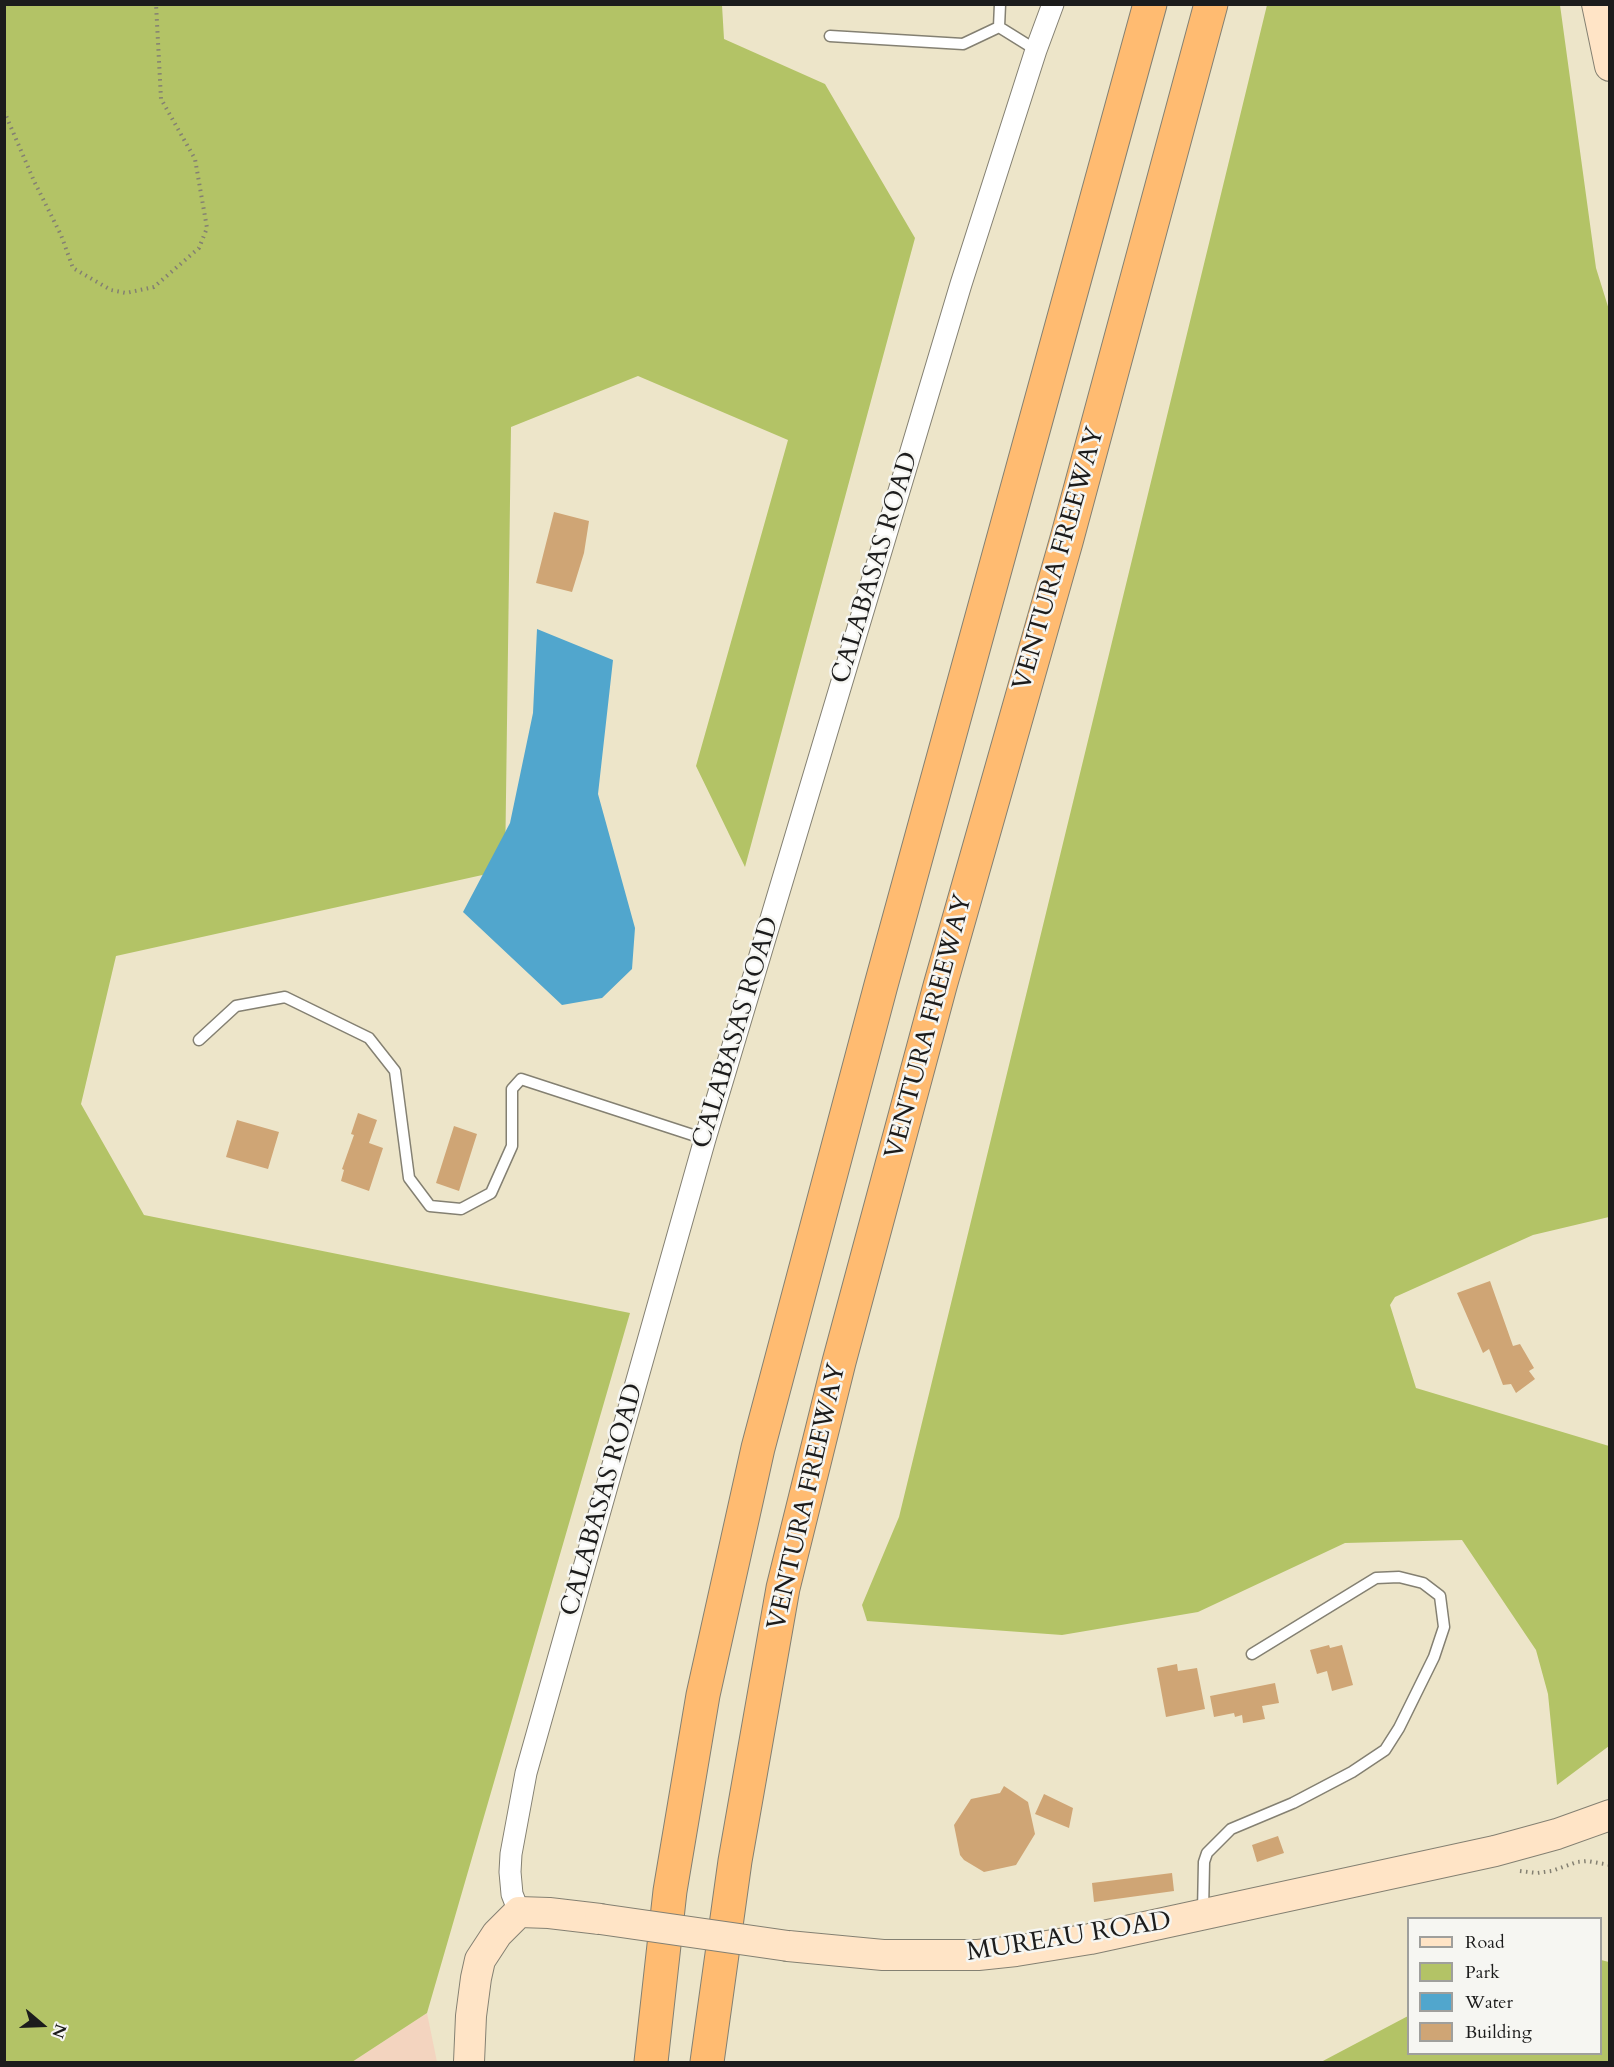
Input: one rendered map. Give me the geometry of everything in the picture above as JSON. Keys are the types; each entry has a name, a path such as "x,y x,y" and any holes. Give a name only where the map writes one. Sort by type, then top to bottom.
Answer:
{"highway":[{"path":"651,2062 670,1891 703,1695 758,1448 881,985 1150,4"},
{"name":"VENTURA FREEWAY","path":"707,2062 735,1861 783,1588 839,1362 936,998 1066,542 1211,4"}],"main road":[{"path":"1597,4 1610,66"},
{"name":"MUREAU ROAD","path":"519,1912 600,1919 788,1946 883,1955 978,1955 1090,1940 1203,1916 1495,1851 1557,1834 1610,1815"},
{"path":"469,2062 473,1998 480,1960 497,1934 519,1912"}],"street":[{"name":"CALABASAS ROAD","path":"519,1912 512,1894 510,1872 526,1773 705,1139 961,284 1053,4"}],"lane":[{"path":"999,27 1000,4"},
{"path":"830,36 963,44 999,27"},
{"path":"999,27 1036,50"},
{"path":"199,1040 236,1006 285,997 369,1038 395,1071 409,1178 430,1206 461,1209 491,1192 512,1146 512,1089 521,1079 705,1139"},
{"path":"1203,1916 1204,1862 1207,1854 1231,1829 1293,1803 1353,1772 1385,1750 1399,1728 1434,1657 1444,1627 1440,1596 1423,1583 1399,1577 1376,1578 1252,1654"}],"path":[{"path":"4,111 34,181 61,235 73,268 111,290 126,293 154,287 199,248 207,228 195,159 161,99 156,4"},
{"path":"1495,1851 1501,1867 1532,1873 1552,1871 1577,1862 1597,1862 1610,1865"}],"shaded area":[{"path":"427,2013 437,2062 352,2062"}],"green space":[{"path":"5,5 722,5 724,39 825,84 915,238 745,867 696,766 788,440 638,376 511,427 505,870 116,956 81,1104 144,1215 630,1313 427,2013 352,2062 5,2062"},
{"path":"1267,5 1560,5 1596,268 1610,313 1609,1217 1533,1235 1395,1297 1390,1305 1416,1388 1609,1446 1609,1746 1557,1785 1548,1694 1536,1650 1462,1540 1345,1543 1198,1612 1062,1635 867,1621 862,1605 899,1517"},
{"path":"1602,1960 1609,1962 1609,2062 1321,2062 1407,2017 1407,2055 1602,2055"}],"water":[{"path":"537,629 613,660 598,794 635,928 632,969 602,998 562,1005 463,912 510,823 533,713"}],"building":[{"path":"554,512 589,521 584,553 572,592 536,583"},
{"path":"358,1113 377,1120 369,1143 383,1148 369,1191 341,1181 344,1170 342,1169 354,1135 351,1134"},
{"path":"237,1120 279,1132 268,1169 226,1157"},
{"path":"454,1126 477,1134 459,1191 436,1183"},
{"path":"1490,1281 1513,1346 1520,1344 1534,1368 1529,1371 1535,1379 1516,1393 1511,1384 1503,1385 1489,1349 1483,1353 1457,1293"},
{"path":"1329,1645 1330,1648 1342,1645 1353,1685 1332,1691 1327,1671 1317,1674 1310,1650"},
{"path":"1177,1664 1178,1671 1197,1668 1205,1709 1166,1717 1157,1668"},
{"path":"1275,1683 1279,1703 1262,1706 1265,1719 1243,1723 1242,1715 1235,1717 1234,1713 1214,1717 1210,1696"},
{"path":"1004,1786 1028,1802 1035,1834 1016,1865 984,1872 960,1855 954,1825 971,1799 1000,1793"},
{"path":"1044,1794 1073,1808 1069,1828 1035,1814"},
{"path":"1278,1836 1284,1853 1257,1862 1252,1845"},
{"path":"1172,1873 1174,1891 1094,1902 1092,1883"}]}
